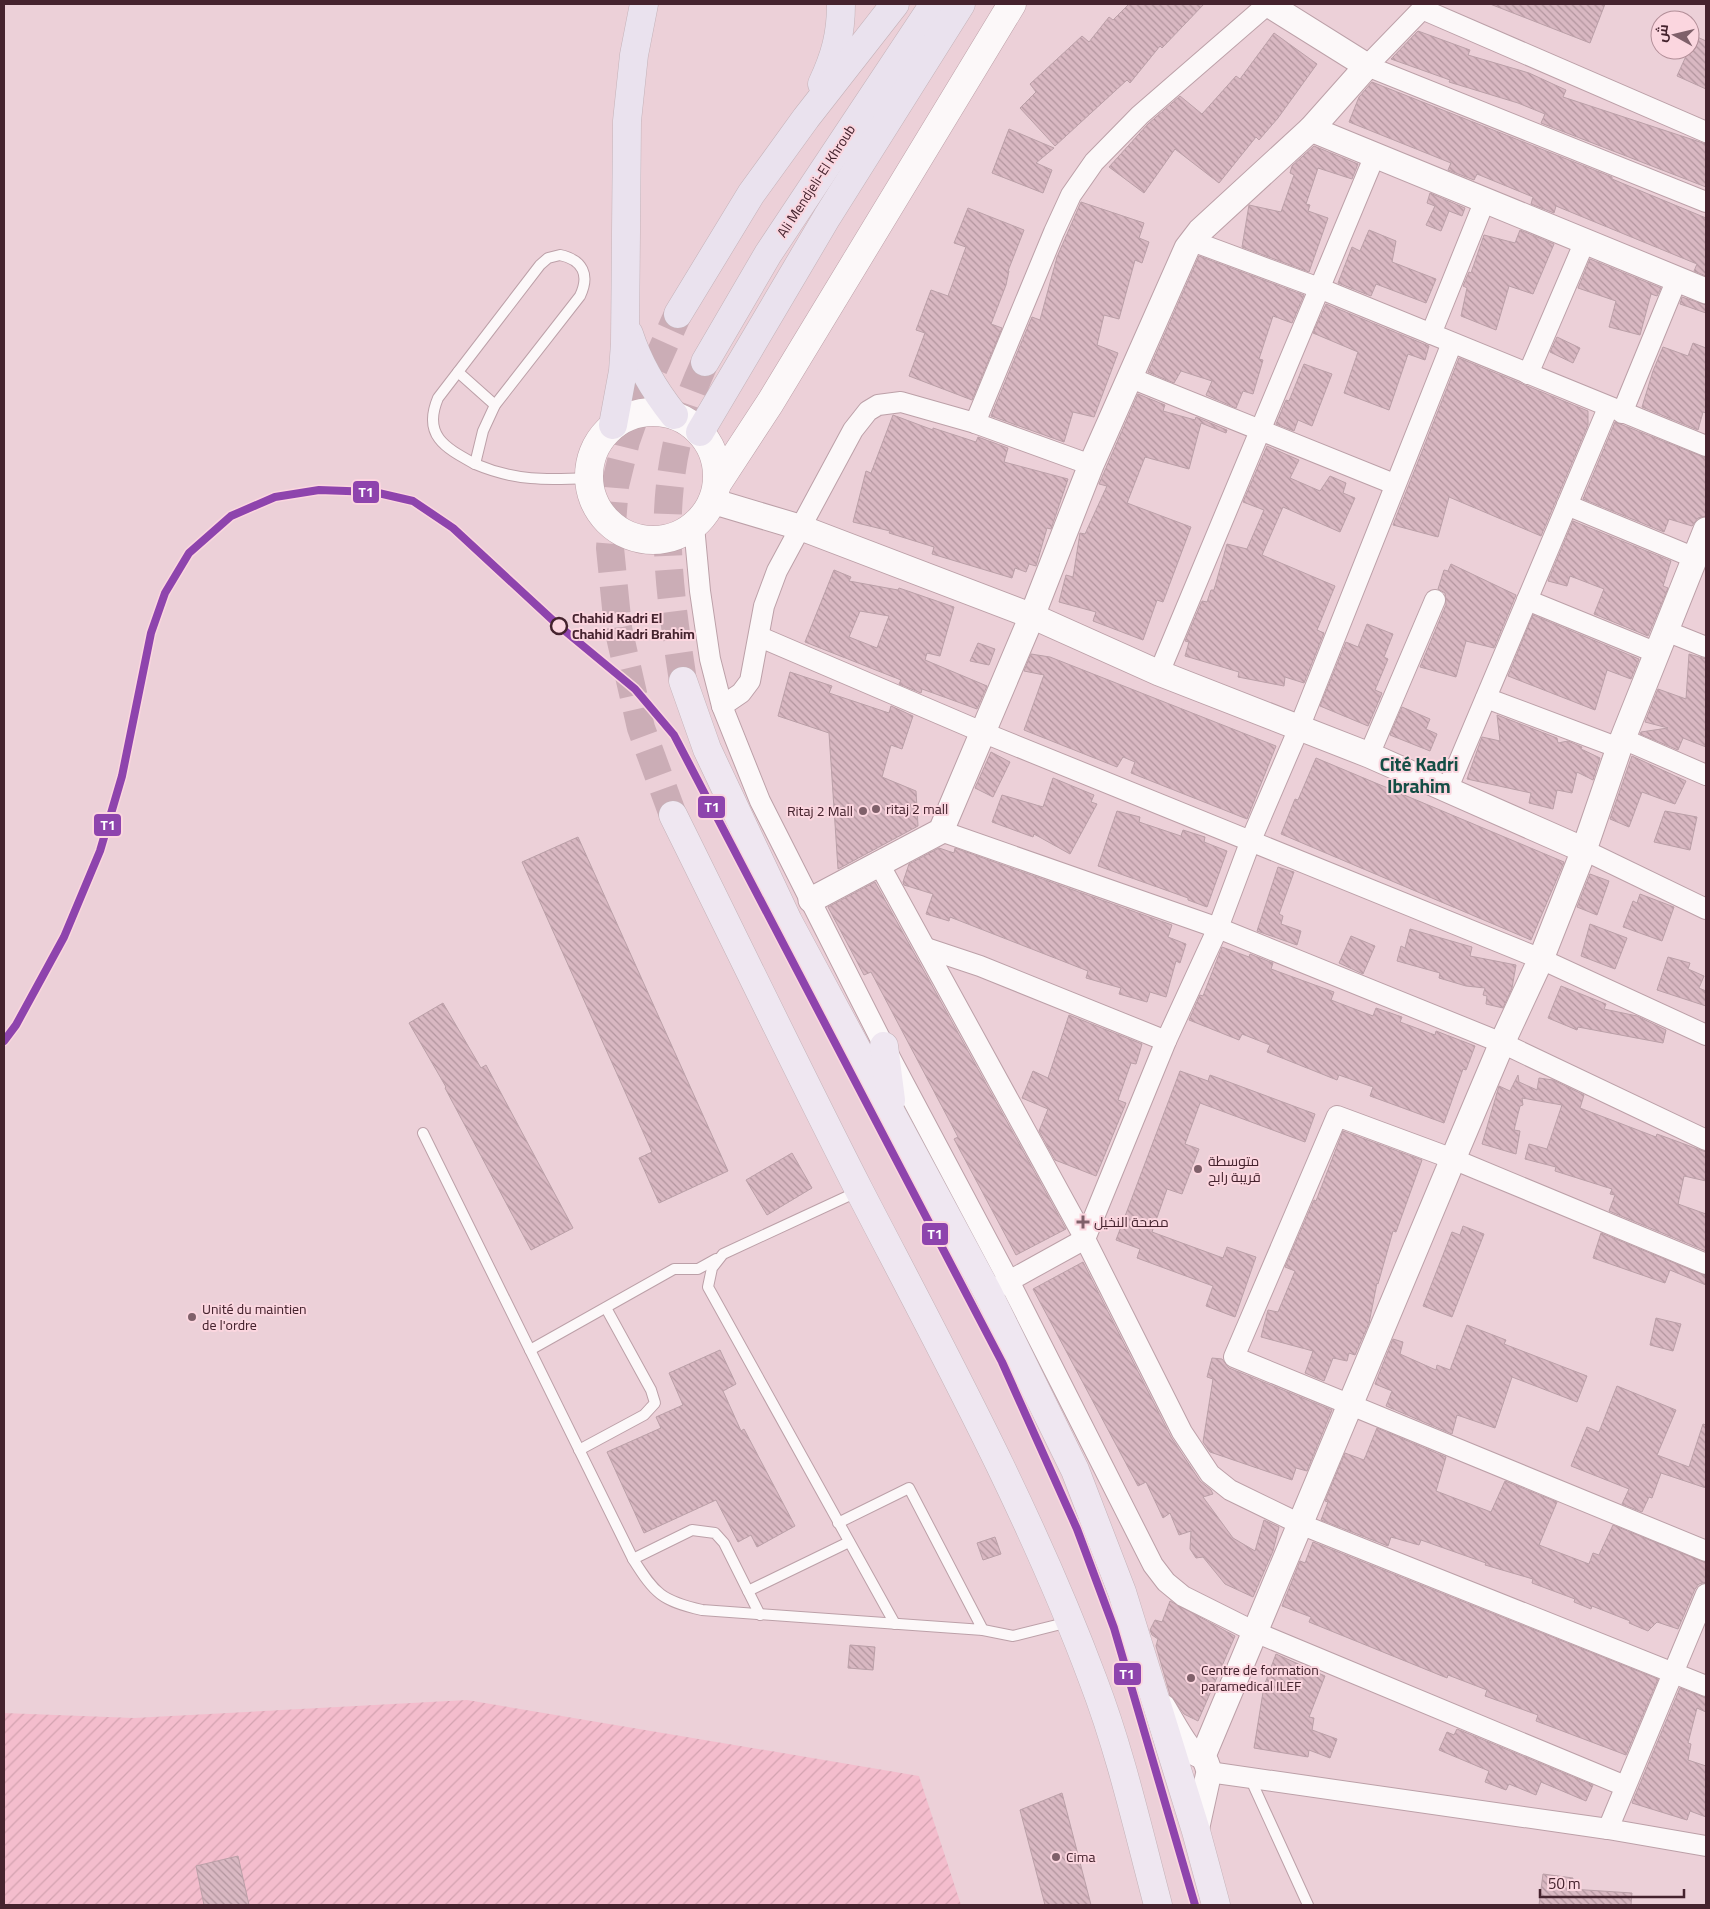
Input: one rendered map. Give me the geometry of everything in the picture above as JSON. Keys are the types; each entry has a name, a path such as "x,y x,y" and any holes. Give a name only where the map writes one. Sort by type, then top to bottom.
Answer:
{"highway":[{"path":"613,425 623,371 627,121 634,55 644,4"},
{"path":"806,118 831,63 841,30 841,4"},
{"path":"678,314 751,194 806,118 895,4"},
{"name":"Ali Mendjeli-El Khroub","path":"705,362 768,254 934,4"},
{"path":"704,438 827,217 961,4"},
{"path":"625,315 642,369 674,415"}],"main road":[{"path":"715,493 716,463 704,438 688,422 674,415 653,411 632,415 613,425 596,446 591,458 588,478 591,498 601,516 617,530 636,539 656,541 676,537 694,526 705,514 715,493 1012,4"},
{"path":"704,438 740,425 770,403"},
{"path":"683,681 708,749 742,826 788,920 893,1116 998,1287 1075,1470 1122,1592 1196,1831 1216,1905"},
{"path":"673,814 860,1191 937,1337 1029,1526 1094,1681 1118,1756 1158,1905"},
{"path":"884,1046 893,1116"}],"street":[{"path":"975,423 1054,232 1071,195 1094,162 1140,115 1268,4 1367,66 1706,202"},
{"path":"811,900 878,862 941,831 1032,616 1091,465 1131,378 1179,265 1192,241 1200,231 1311,129 1367,66 1425,6 1706,132"},
{"path":"1311,129 1706,291"},
{"path":"1160,673 1375,155"},
{"path":"1431,334 1485,200"},
{"path":"1192,241 1319,288 1706,446"},
{"path":"1528,374 1584,241"},
{"path":"1447,790 1567,505 1615,410 1677,279"},
{"path":"998,1287 1085,1239 1166,1041 1218,928 1251,840 1300,728 1394,484 1452,343"},
{"path":"1131,378 1394,484"},
{"path":"722,706 742,693 750,681 760,637 764,606 777,571 859,420 868,411 889,402 901,402 975,423 1091,465"},
{"path":"715,493 1032,616 1160,673 1369,755 1584,850 1706,909"},
{"path":"1567,505 1695,558"},
{"path":"694,526 700,591 710,659 722,706 760,801 884,1046 998,1287 1153,1565 1166,1582 1183,1596 1255,1632 1625,1786"},
{"path":"1196,1831 1206,1764 1255,1632 1502,1043 1542,959 1584,850 1621,744 1706,530"},
{"path":"1369,755 1435,600"},
{"path":"1527,600 1661,642 1706,647"},
{"path":"760,637 982,732 1542,959 1706,1035"},
{"path":"1486,698 1706,775"},
{"path":"941,831 1218,928 1502,1043 1706,1140"},
{"path":"878,862 1085,1239 1182,1432 1210,1474 1230,1490 1300,1524 1706,1686"},
{"path":"926,948 980,966 1166,1041"},
{"path":"1706,1264 1453,1159 1337,1116 1234,1357 1706,1551"},
{"path":"1608,1829 1706,1594"},
{"path":"1151,1690 1188,1748 1206,1764 1250,1778 1608,1829 1706,1846"}],"lane":[{"path":"475,464 483,432 495,405 580,296 585,286 584,274 579,264 570,258 560,255 548,258 540,265 438,398 434,408 434,431 447,448 475,464 498,474 514,478 588,478"},
{"path":"458,372 495,405"},
{"path":"423,1133 633,1559 650,1586 675,1604 702,1610 983,1630 1014,1636 1069,1622"},
{"path":"530,1350 674,1270 698,1269 723,1254 860,1191"},
{"path":"723,1254 712,1268 708,1286 894,1624"},
{"path":"580,1450 644,1415 655,1403 651,1390 606,1308"},
{"path":"838,1524 909,1488 983,1630"},
{"path":"633,1559 692,1530 715,1533 724,1543 760,1614"},
{"path":"748,1591 849,1542"},
{"path":"1250,1778 1308,1905"}],"shaded area":[{"path":"467,1700 919,1776 961,1905 4,1905 4,1713 134,1718"}],"building":[{"path":"1129,4 1204,4 1162,48 1160,46 1130,83 1127,80 1055,146 1020,108 1036,92 1030,84 1082,36 1089,42 1109,17 1113,20"},
{"path":"1490,4 1605,4 1590,43"},
{"path":"1418,31 1470,50 1468,55 1529,73 1566,90 1563,97 1706,144 1706,187 1541,123 1545,114 1518,103 1449,82 1450,80 1391,59"},
{"path":"1274,33 1317,64 1278,118 1259,140 1256,137 1219,183 1175,149 1144,193 1109,167 1148,124 1180,96 1202,114 1236,76 1240,79"},
{"path":"1700,38 1706,41 1706,89 1677,76 1684,60 1700,60"},
{"path":"1372,82 1612,177 1612,179 1706,218 1706,276 1694,271 1697,264 1556,206 1554,213 1531,204 1533,197 1477,174 1474,180 1448,170 1451,163 1349,122 1359,97"},
{"path":"1009,129 1054,148 1036,163 1052,170 1043,193 992,173"},
{"path":"1314,146 1358,164 1352,179 1318,168 1306,204 1310,205 1308,211 1328,218 1309,272 1242,247 1249,205 1281,212 1294,175 1290,173 1292,166"},
{"path":"1430,193 1465,208 1462,216 1449,211 1441,231 1426,225 1435,206 1427,203"},
{"path":"1081,202 1144,223 1139,238 1149,242 1142,263 1135,260 1119,319 1104,315 1097,345 1118,353 1094,417 1073,412 1064,442 991,416 1032,317 1040,320 1057,257"},
{"path":"968,208 1024,230 1008,271 1006,285 991,324 1002,328 972,400 909,376 925,333 916,330 931,290 948,296 966,247 954,243"},
{"path":"1369,230 1396,241 1392,262 1436,279 1426,303 1376,284 1371,296 1338,283 1352,247 1360,251"},
{"path":"1520,230 1554,244 1533,294 1509,286 1496,330 1461,316 1467,288 1463,286 1469,272 1471,273 1484,235 1515,243"},
{"path":"1199,256 1304,295 1292,323 1273,316 1259,359 1263,360 1253,394 1243,391 1236,408 1206,395 1212,381 1181,371 1174,383 1148,372"},
{"path":"1590,259 1661,288 1657,296 1651,294 1640,335 1609,327 1616,301 1578,288"},
{"path":"1682,297 1706,305 1706,313 1680,304"},
{"path":"1326,304 1429,346 1425,360 1408,354 1389,410 1344,393 1358,352 1313,333"},
{"path":"1557,337 1580,348 1573,363 1550,352"},
{"path":"1693,343 1706,348 1706,413 1703,412 1698,430 1642,407 1653,371 1663,347 1688,356"},
{"path":"1459,358 1588,411 1588,425 1541,536 1449,497 1438,537 1393,525"},
{"path":"1304,364 1332,374 1312,426 1298,420 1294,431 1276,424 1286,400 1289,401"},
{"path":"1138,394 1165,405 1163,411 1195,420 1196,417 1227,430 1226,433 1201,423 1189,469 1145,457 1127,503 1191,527 1163,602 1157,600 1143,640 1093,621 1096,612 1059,602 1066,575 1073,577 1080,533 1085,534 1107,486 1099,484"},
{"path":"893,415 933,430 933,428 976,442 978,437 1008,448 1004,462 1068,479 1051,529 1047,528 1036,566 1029,564 1026,572 1015,568 1012,578 932,554 934,547 889,533 890,531 853,522 866,471 871,473"},
{"path":"1615,422 1706,458 1706,516 1698,518 1692,526 1669,519 1664,532 1583,499"},
{"path":"1267,446 1299,460 1290,478 1320,491 1330,476 1346,483 1343,493 1355,498 1340,532 1283,507 1262,555 1335,586 1317,630 1324,633 1304,683 1285,677 1284,686 1238,677 1239,672 1185,656 1189,642 1185,641 1202,601 1207,602 1211,590 1214,590 1227,544 1247,549 1264,510 1243,502"},
{"path":"1573,521 1671,561 1663,586 1668,588 1648,636 1594,614 1604,589 1570,576 1567,586 1548,581"},
{"path":"1451,564 1516,595 1494,648 1466,641 1456,677 1420,667 1446,605 1445,593 1438,589 1444,570 1448,571"},
{"path":"834,570 851,577 849,581 898,590 899,588 954,607 940,656 927,653 925,660 987,686 977,709 922,689 921,693 899,684 901,680 805,642","holes":["860,611 889,616 877,648 849,637"]},
{"path":"1533,615 1639,659 1631,679 1607,670 1595,710 1508,676"},
{"path":"1367,624 1393,634 1384,657 1388,659 1375,690 1382,693 1368,726 1320,706 1346,642 1358,647"},
{"path":"978,643 995,649 989,665 970,661"},
{"path":"1031,654 1050,657 1276,746 1247,819 1131,773 1135,762 1123,757 1117,767 1024,730 1044,675 1024,671"},
{"path":"1689,654 1706,659 1706,747 1683,738 1678,750 1640,734 1641,732 1668,728 1645,722 1658,689 1686,699"},
{"path":"790,672 832,686 829,693 889,713 891,706 913,716 902,749 891,745 882,777 916,791 918,826 838,869 829,733 778,716"},
{"path":"1402,707 1430,719 1426,729 1437,734 1430,751 1390,735"},
{"path":"1497,715 1557,738 1558,743 1568,741 1600,758 1593,780 1577,772 1572,793 1557,790 1553,809 1529,803 1531,793 1467,779 1482,737 1500,741"},
{"path":"991,752 1010,762 993,797 975,788"},
{"path":"1632,756 1686,781 1675,804 1642,792 1629,827 1610,819"},
{"path":"1316,758 1564,862 1531,940 1281,834 1295,799 1298,800"},
{"path":"1053,778 1094,795 1091,802 1097,804 1070,854 1034,834 1033,837 992,822 1002,795 1043,807"},
{"path":"1117,811 1140,817 1139,822 1181,836 1183,830 1205,837 1204,842 1227,851 1207,907 1188,900 1188,898 1098,866"},
{"path":"1665,811 1697,817 1690,850 1654,842"},
{"path":"578,837 728,1171 659,1203 639,1158 652,1152 522,862"},
{"path":"939,848 954,853 955,848 1172,925 1168,937 1186,944 1180,963 1176,961 1166,997 1150,992 1147,1002 1119,994 1121,988 1086,978 1088,971 950,917 949,921 926,914 933,894 904,885 903,882 909,864"},
{"path":"1278,867 1294,872 1279,914 1283,916 1281,924 1301,931 1297,945 1257,931"},
{"path":"1590,874 1609,881 1597,915 1577,907"},
{"path":"875,882 1066,1229 1016,1255 954,1139 958,1137 871,972 864,975 828,907"},
{"path":"1640,894 1674,907 1662,941 1623,927 1633,901 1637,903"},
{"path":"1590,924 1627,938 1615,969 1581,956"},
{"path":"1410,929 1472,947 1470,956 1516,965 1512,988 1503,1008 1486,1004 1487,996 1483,995 1485,988 1466,986 1439,978 1440,973 1397,961 1401,946 1405,948"},
{"path":"1351,936 1375,946 1363,974 1339,963"},
{"path":"1222,947 1249,957 1250,954 1273,963 1271,969 1334,992 1331,1000 1373,1016 1376,1008 1402,1017 1400,1022 1435,1035 1436,1031 1475,1046 1466,1070 1463,1069 1444,1123 1370,1096 1373,1087 1339,1075 1337,1080 1267,1052 1270,1045 1242,1034 1239,1040 1189,1020 1200,995 1203,996"},
{"path":"1668,957 1690,963 1688,969 1704,976 1699,988 1706,991 1706,1006 1657,990"},
{"path":"1561,986 1606,1004 1604,1009 1637,1016 1666,1030 1663,1043 1578,1027 1577,1030 1548,1018"},
{"path":"443,1003 481,1068 486,1065 573,1228 531,1250 446,1087 409,1023"},
{"path":"1069,1015 1142,1044 1136,1064 1131,1063 1118,1100 1126,1103 1096,1176 1055,1160 1039,1131 1048,1109 1022,1098 1033,1071 1048,1078"},
{"path":"1180,1071 1208,1081 1210,1075 1315,1114 1305,1142 1200,1103 1185,1144 1199,1149 1182,1194 1167,1189 1152,1232 1223,1258 1227,1247 1256,1257 1235,1317 1206,1306 1213,1286 1137,1258 1140,1249 1116,1240"},
{"path":"1518,1075 1519,1082 1537,1090 1539,1078 1553,1080 1584,1095 1580,1108 1656,1137 1657,1134 1706,1152 1706,1181 1684,1176 1678,1204 1706,1214 1706,1251 1609,1211 1615,1195 1610,1194 1612,1189 1555,1171 1556,1167 1525,1159 1529,1144 1547,1149 1562,1105 1522,1098 1523,1105 1520,1106 1514,1130 1520,1131 1516,1154 1482,1144 1499,1086 1510,1091"},
{"path":"1343,1131 1422,1160 1396,1232 1393,1231 1377,1283 1369,1323 1355,1355 1349,1353 1347,1361 1333,1358 1324,1381 1305,1373 1313,1351 1261,1337 1268,1310 1278,1312 1295,1271 1285,1267 1314,1200 1316,1201"},
{"path":"792,1153 812,1188 767,1215 746,1180"},
{"path":"1463,1226 1484,1234 1452,1317 1423,1306 1452,1232 1460,1235"},
{"path":"1601,1233 1706,1276 1706,1285 1670,1270 1665,1283 1593,1258"},
{"path":"1083,1262 1171,1437 1200,1481 1213,1494 1203,1497 1233,1538 1255,1551 1264,1520 1279,1527 1273,1551 1253,1597 1225,1584 1203,1557 1196,1558 1190,1549 1191,1531 1179,1535 1170,1513 1163,1518 1146,1482 1138,1486 1033,1289"},
{"path":"1656,1318 1681,1324 1673,1351 1650,1345"},
{"path":"1467,1325 1506,1340 1504,1344 1587,1376 1577,1402 1512,1377 1495,1428 1457,1415 1452,1434 1386,1406 1392,1391 1375,1384 1393,1339 1403,1342 1400,1354 1436,1370 1437,1365 1450,1370"},
{"path":"720,1350 736,1384 723,1391 741,1431 744,1429 795,1526 757,1547 751,1535 738,1542 716,1500 644,1533 607,1452 661,1428 656,1417 683,1405 669,1373"},
{"path":"1212,1358 1222,1359 1229,1368 1332,1410 1307,1471 1296,1468 1292,1480 1210,1452 1203,1442 1213,1379 1207,1377"},
{"path":"1617,1386 1676,1410 1657,1455 1689,1467 1703,1424 1706,1425 1706,1488 1661,1473 1652,1498 1649,1497 1642,1512 1622,1504 1629,1489 1571,1466 1587,1427 1599,1432"},
{"path":"1377,1428 1446,1457 1436,1491 1491,1512 1505,1481 1557,1502 1539,1545 1589,1564 1593,1553 1599,1555 1613,1525 1706,1563 1706,1582 1699,1584 1695,1589 1678,1629 1657,1622 1648,1631 1629,1623 1630,1621 1592,1606 1591,1609 1574,1602 1575,1599 1532,1583 1533,1579 1485,1565 1486,1563 1421,1540 1419,1545 1391,1537 1388,1546 1321,1520 1328,1502 1325,1501 1345,1453 1364,1460"},
{"path":"995,1537 1001,1554 983,1560 977,1543"},
{"path":"1313,1542 1658,1679 1626,1755 1536,1721 1538,1715 1485,1696 1487,1690 1448,1675 1447,1678 1309,1622 1311,1617 1282,1606 1300,1561 1305,1563"},
{"name":"Centre de formation paramedical ILEF","path":"1170,1601 1235,1636 1198,1721 1184,1714 1170,1695 1156,1646 1158,1639 1152,1635 1150,1630 1155,1620 1162,1622"},
{"path":"850,1645 875,1647 873,1670 848,1668"},
{"path":"1276,1654 1325,1676 1309,1717 1314,1718 1312,1730 1337,1739 1330,1758 1309,1750 1308,1757 1254,1748 1264,1686"},
{"path":"1680,1688 1706,1698 1706,1712 1697,1708 1688,1743 1691,1744 1688,1760 1706,1766 1706,1817 1690,1811 1687,1820 1632,1803"},
{"path":"1457,1729 1593,1785 1586,1801 1541,1782 1536,1795 1509,1784 1506,1790 1485,1782 1489,1771 1439,1750 1447,1732 1454,1735"},
{"name":"Cima","path":"1062,1793 1091,1905 1045,1905 1020,1810"},
{"path":"238,1856 249,1905 204,1905 196,1866"},
{"path":"1543,1874 1573,1878 1571,1889 1632,1893 1631,1905 1539,1905"}],"tunnel":[{"path":"673,815 641,728 618,628 610,548 615,486 626,441 644,390 678,314"},
{"path":"683,681 668,558 670,481 677,442 688,403 705,362"}],"transit line":[{"name":"T1","path":"4,1041 16,1025 64,937 100,851 122,776 151,633 165,593 189,553 231,516 275,497 319,490 374,492 413,501 453,528 559,626 635,689 674,735 1002,1362 1077,1529 1114,1628 1195,1905"}],"place":[{"name":"Chahid Kadri El Chahid Kadri Brahim","path":"559,626"},
{"name":"ritaj 2 mall","path":"876,809"},
{"name":"Ritaj 2 Mall","path":"863,811"},
{"name":"متوسطة قريبة رابح","path":"1198,1169"},
{"name":"مصحة النخيل","path":"1083,1222"},
{"name":"Unité du maintien de l'ordre","path":"192,1317"},
{"name":"Centre de formation paramedical ILEF","path":"1191,1678"},
{"name":"Cima","path":"1056,1857"}],"district":[{"name":"Cité Kadri Ibrahim","path":"1419,775"}]}
